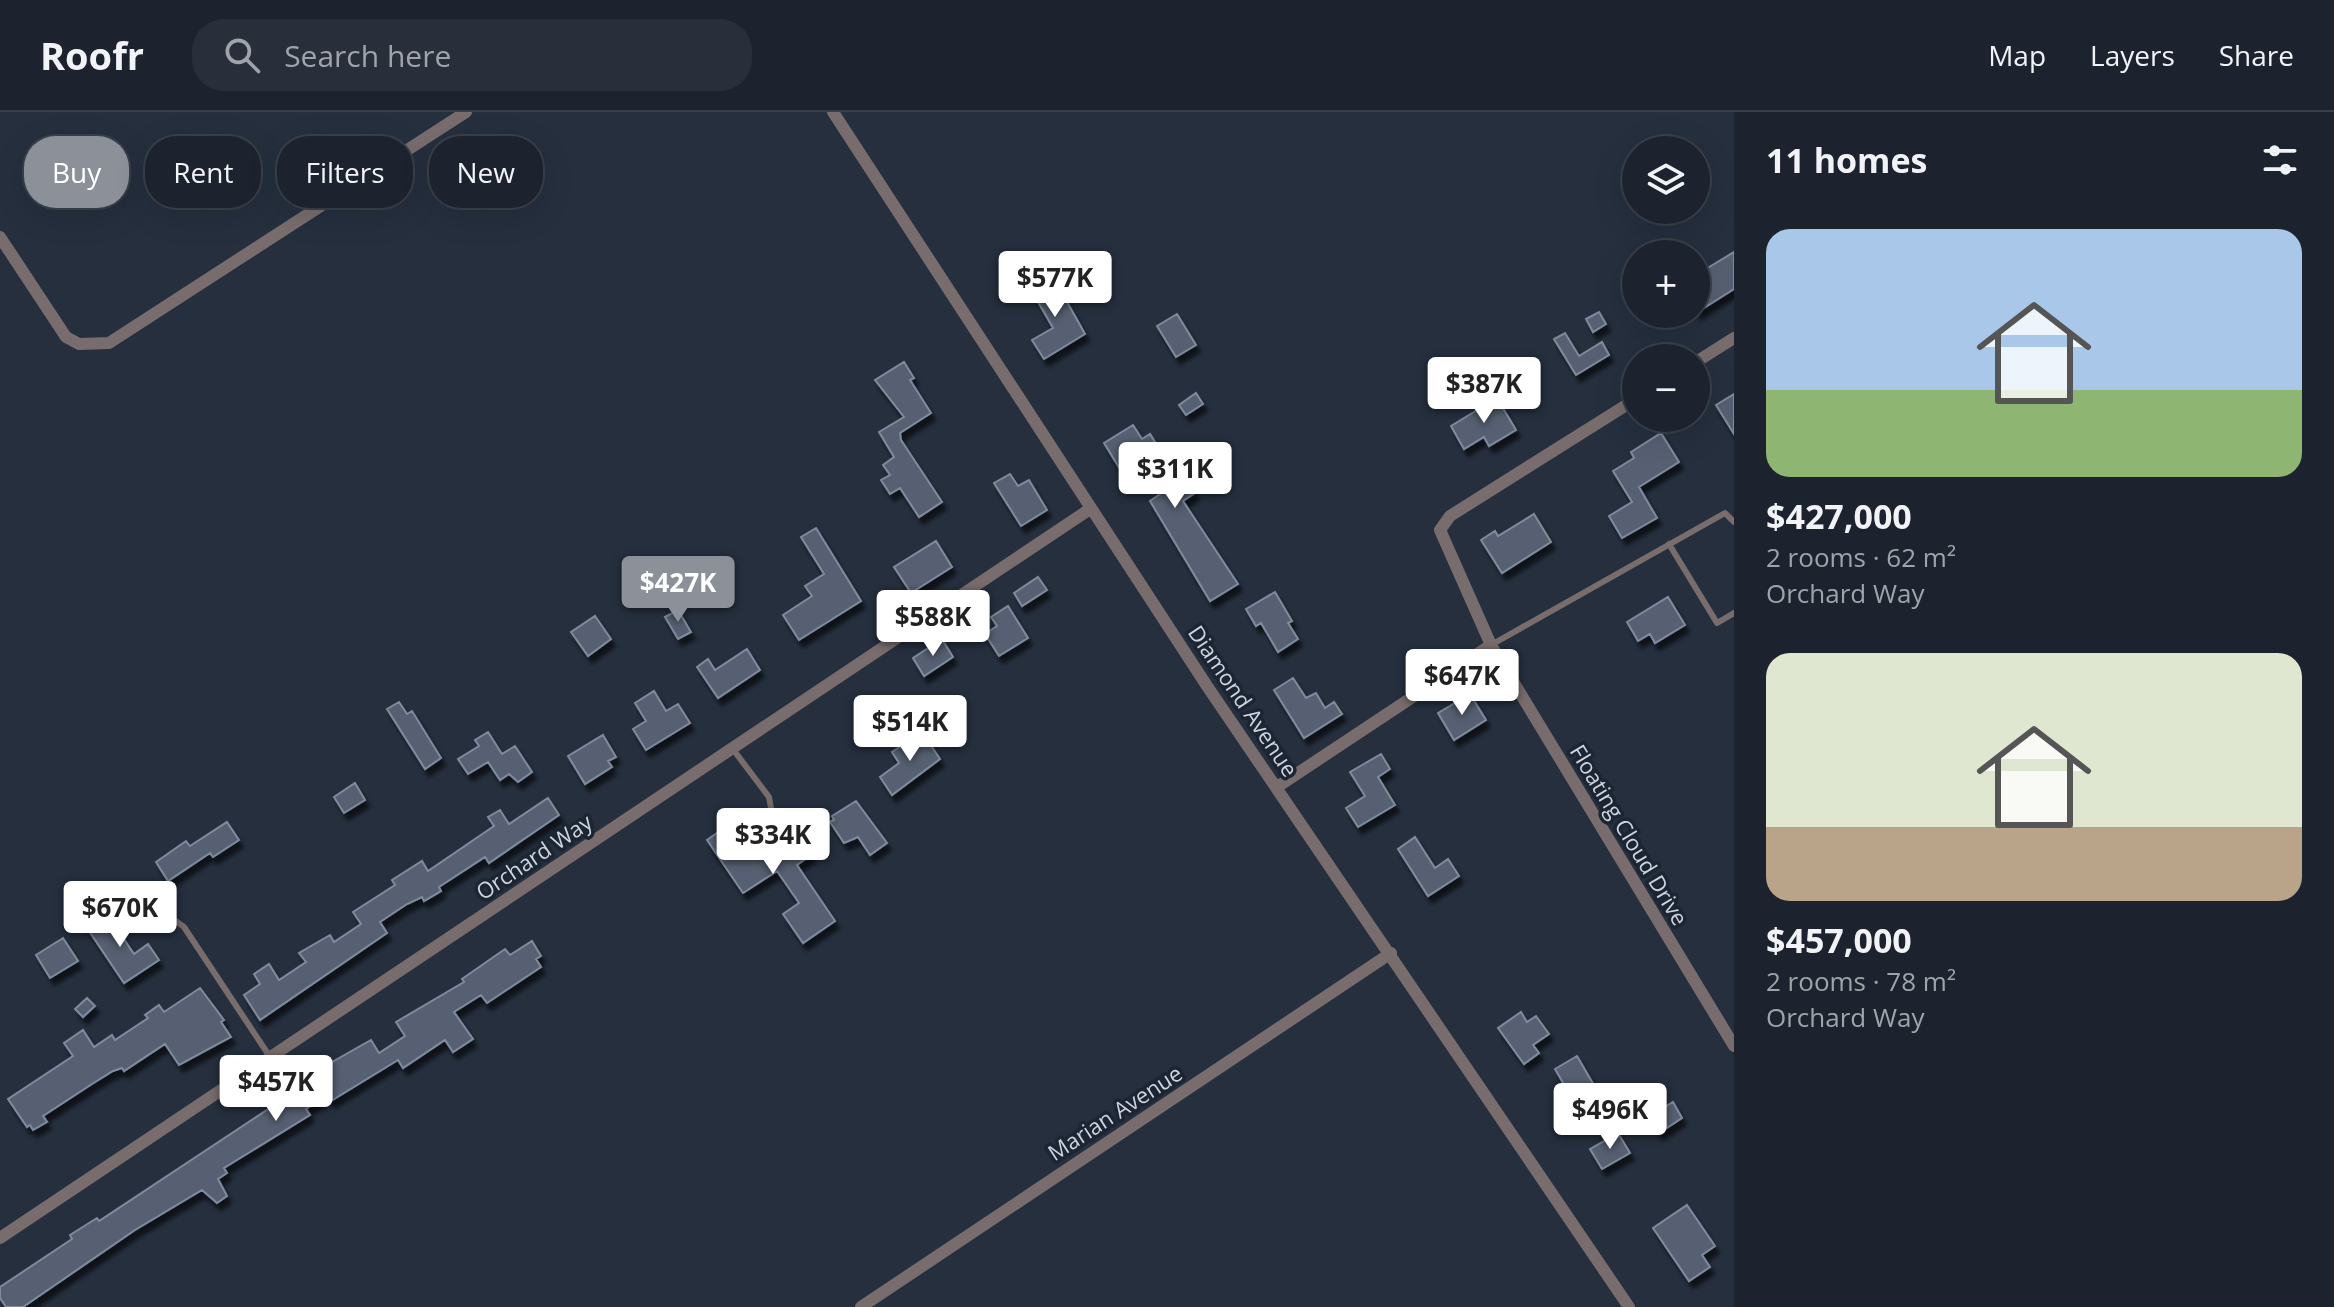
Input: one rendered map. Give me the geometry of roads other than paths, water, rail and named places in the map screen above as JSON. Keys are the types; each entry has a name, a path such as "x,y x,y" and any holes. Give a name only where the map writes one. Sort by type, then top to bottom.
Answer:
{"street":[{"path":"0,237 66,337 79,344 109,343 466,112"},
{"name":"Diamond Avenue","path":"833,112 1090,509 1629,1307"},
{"path":"1710,353 1734,338"},
{"name":"Floating Cloud Drive","path":"1622,408 1450,516 1440,530 1491,645 1734,1046"},
{"name":"Orchard Way","path":"0,1238 1090,509"},
{"path":"1277,787 1491,645"},
{"name":"Marian Avenue","path":"861,1307 1391,953"}],"lane":[{"path":"1491,645 1725,513 1734,522"},
{"path":"1669,544 1717,623 1734,613"},
{"path":"732,748 769,797 778,847"},
{"path":"130,928 151,915 169,915 184,927 270,1057"}]}
